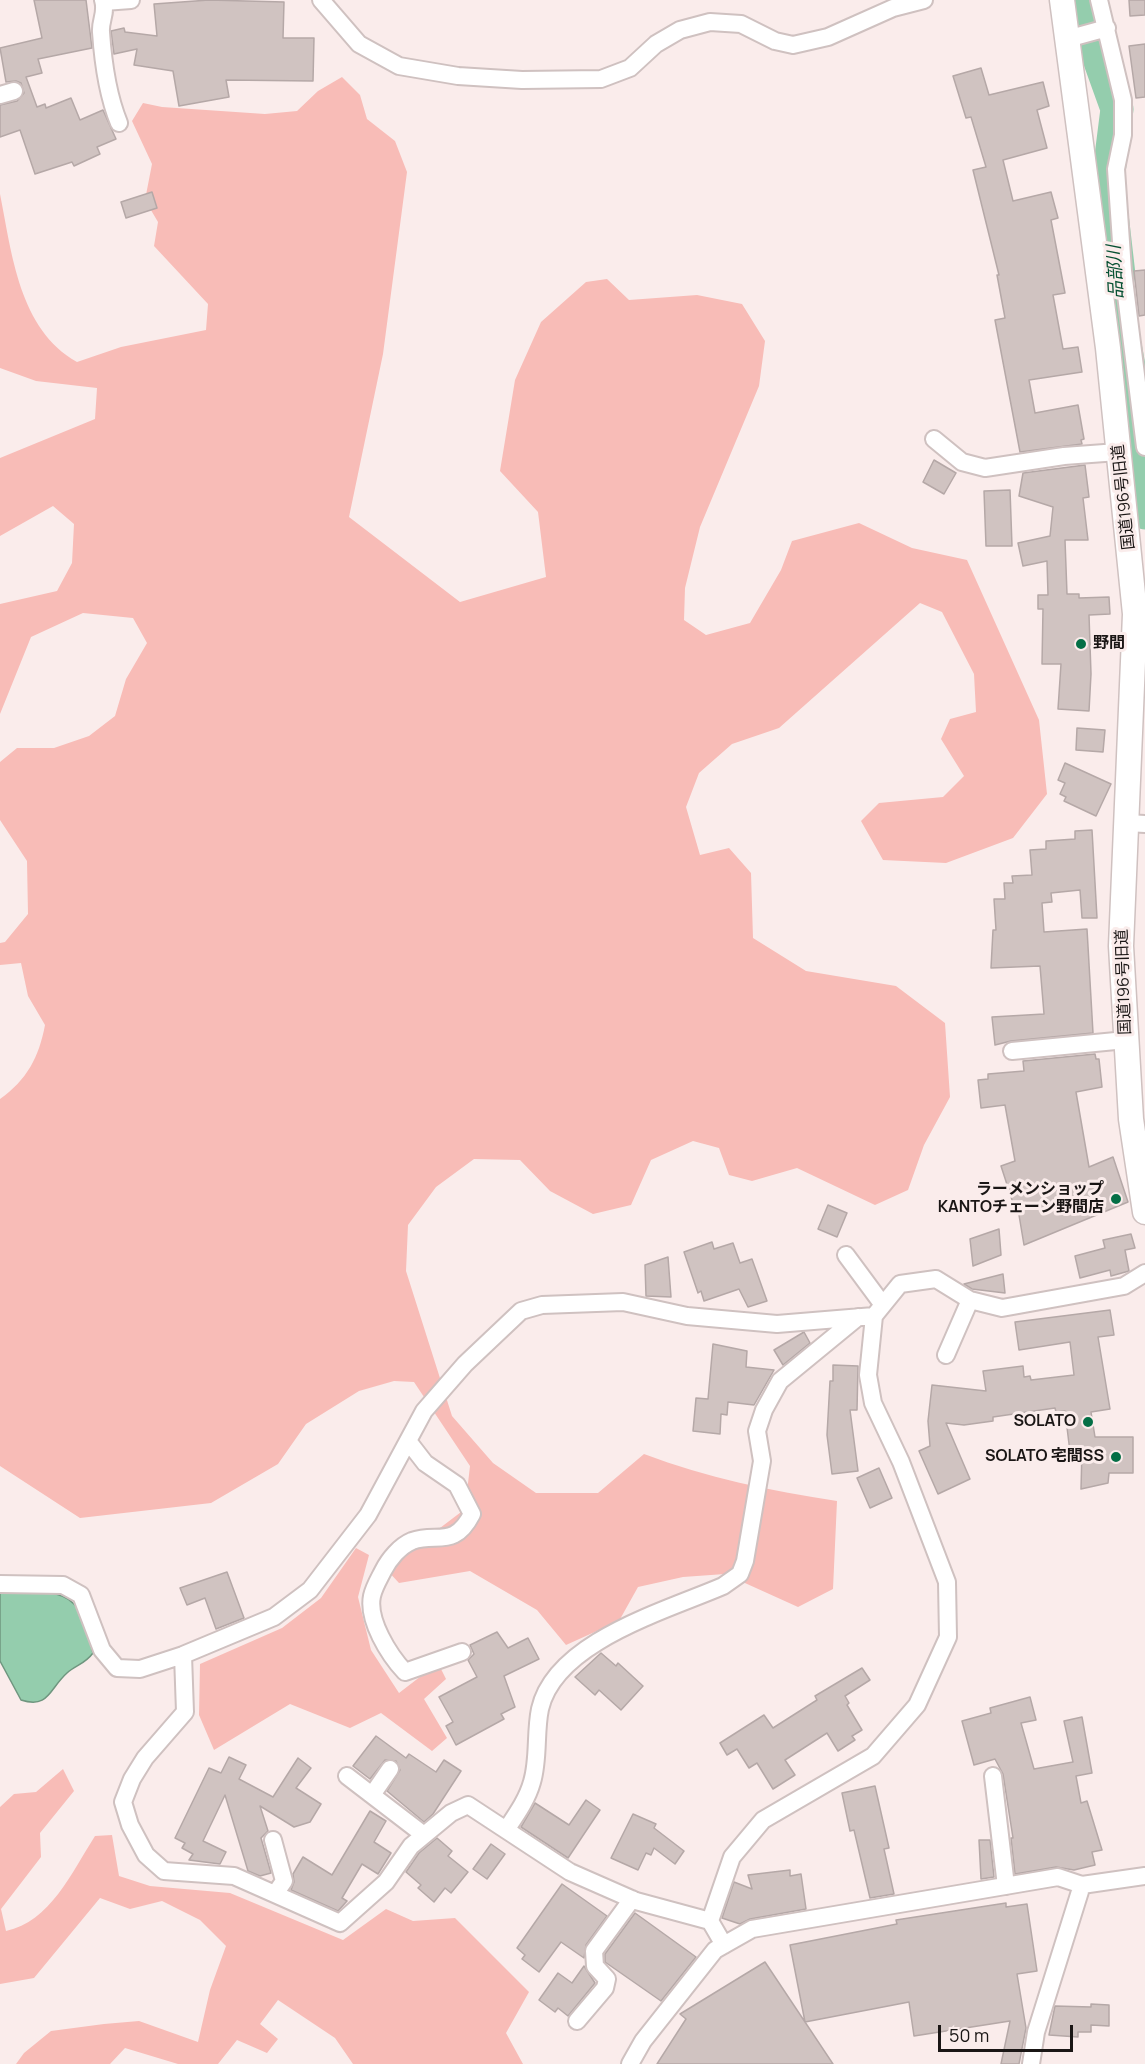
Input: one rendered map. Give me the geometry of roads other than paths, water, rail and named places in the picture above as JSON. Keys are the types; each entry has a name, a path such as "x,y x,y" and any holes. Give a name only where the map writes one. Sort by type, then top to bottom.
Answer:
{"street":[{"path":"119,123 112,106 100,28 106,10 104,1 131,0"},
{"path":"321,0 359,44 399,66 458,76 522,80 601,79 630,68 656,44 680,30 711,22 741,24 775,42 793,45 828,37 893,8 924,0"},
{"name":"国道196号旧道","path":"1062,0 1108,348 1136,614 1136,823 1121,946 1131,1119 1145,1212"},
{"path":"1099,0 1123,100 1123,135 1116,169 1123,271 1139,343 1145,447"},
{"path":"1067,38 1107,28"},
{"path":"1108,348 1139,343"},
{"path":"934,439 962,462 985,468 1064,456 1118,452"},
{"path":"1012,1052 1126,1040"},
{"path":"710,1922 732,1857 763,1820 873,1756 917,1705 948,1637 947,1582 901,1462 873,1403 868,1375 872,1313 846,1255"},
{"path":"506,1830 525,1800 533,1780 540,1711 546,1691 563,1667 601,1639 723,1586 740,1574 745,1561 762,1461 758,1431 764,1410 780,1381 872,1313 900,1284 936,1279 970,1300 1002,1308 1124,1286 1145,1273"},
{"path":"946,1355 970,1300"},
{"path":"0,1584 63,1585 81,1595 102,1650 117,1668 140,1668 183,1655 274,1617 310,1590 368,1515 424,1411 465,1364 522,1311 532,1308 623,1302 687,1316 777,1324 872,1313"},
{"path":"408,1441 425,1463 457,1485 472,1514 465,1527 437,1540 414,1540 403,1546 387,1563 371,1598 376,1623 393,1659 405,1671 462,1652"},
{"path":"183,1655 185,1712 145,1758 132,1779 123,1802 130,1825 146,1855 164,1871 234,1876 340,1923 386,1882 411,1846 451,1813 468,1804 570,1872 632,1899 710,1922 724,1945"},
{"path":"372,1795 390,1769"},
{"path":"347,1776 424,1835"},
{"path":"993,1776 1006,1886"},
{"path":"273,1840 284,1881 275,1894"},
{"path":"630,2064 650,2032 715,1950 752,1929 1058,1877 1082,1886 1145,1876"},
{"path":"1031,2064 1036,2032 1082,1886"},
{"path":"577,2021 605,1988 607,1979 595,1966 594,1951 632,1899"}],"waterway":[{"name":"品部川","path":"1083,0 1085,20 1117,109 1108,180 1119,275 1115,291 1131,377 1145,513"}],"place":[{"name":"野間","path":"1081,644"},
{"name":"ラーメンショップ KANTOチェーン野間店","path":"1116,1199"},
{"name":"SOLATO","path":"1088,1422"},
{"name":"SOLATO 宅間SS","path":"1116,1457"}]}
